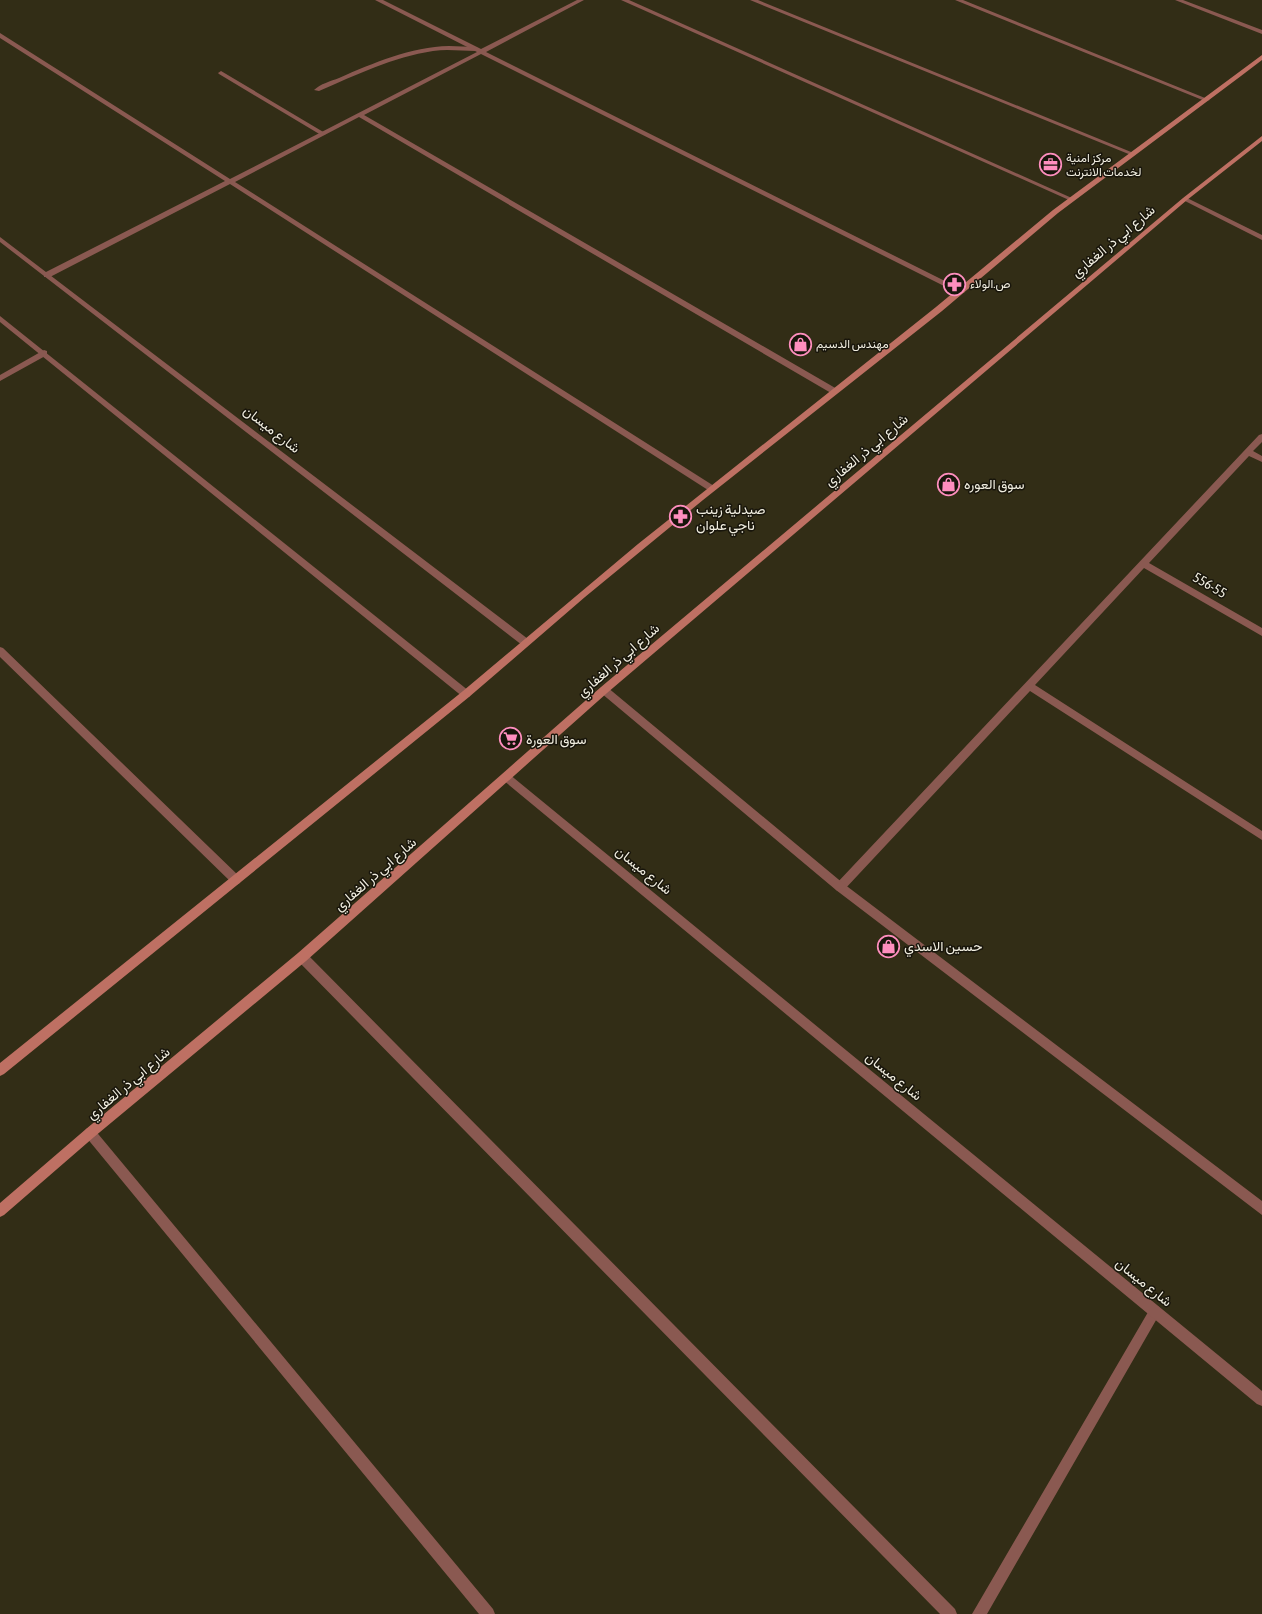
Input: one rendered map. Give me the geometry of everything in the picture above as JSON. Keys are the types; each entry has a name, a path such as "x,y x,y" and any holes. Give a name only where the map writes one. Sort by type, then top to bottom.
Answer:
{"main road":[{"path":"1,1068 466,694 525,642 711,488 961,291 1071,199 1207,100 1262,57"},
{"name":"شارع ابي ذر الغفاري","path":"0,1211 90,1133 302,957 604,690 1185,199 1262,138"}],"street":[{"path":"378,0 961,291"},
{"path":"47,275 231,182 479,50 580,0"},
{"path":"624,0 1071,199"},
{"path":"753,0 1133,154"},
{"path":"958,0 1207,100"},
{"path":"1178,0 1262,32"},
{"path":"0,35 711,488"},
{"path":"317,90 383,61 408,54 434,49 479,50"},
{"path":"221,73 323,134"},
{"path":"359,115 834,391"},
{"path":"1185,199 1262,238"},
{"name":"شارع ميسان","path":"0,239 525,642"},
{"path":"0,318 466,694"},
{"path":"0,378 44,353"},
{"path":"840,887 1262,437"},
{"path":"1248,452 1262,459"},
{"name":"556-55","path":"1143,564 1262,632"},
{"path":"0,651 236,880"},
{"path":"1029,686 1262,836"},
{"path":"604,690 840,887 1262,1209"},
{"name":"شارع ميسان","path":"506,776 1262,1399"},
{"path":"302,957 950,1614"},
{"path":"90,1133 488,1614"},
{"path":"979,1614 1155,1311"}],"place":[{"name":"مركز امنية لخدمات الانترنت","path":"1051,165"},
{"name":"ص.الولاء","path":"955,284"},
{"name":"مهندس الدسيم","path":"801,344"},
{"name":"سوق العوره","path":"948,484"},
{"name":"صيدلية زينب ناجي علوان","path":"680,517"},
{"name":"سوق العورة","path":"510,739"},
{"name":"حسين الاسدي","path":"888,946"}]}
